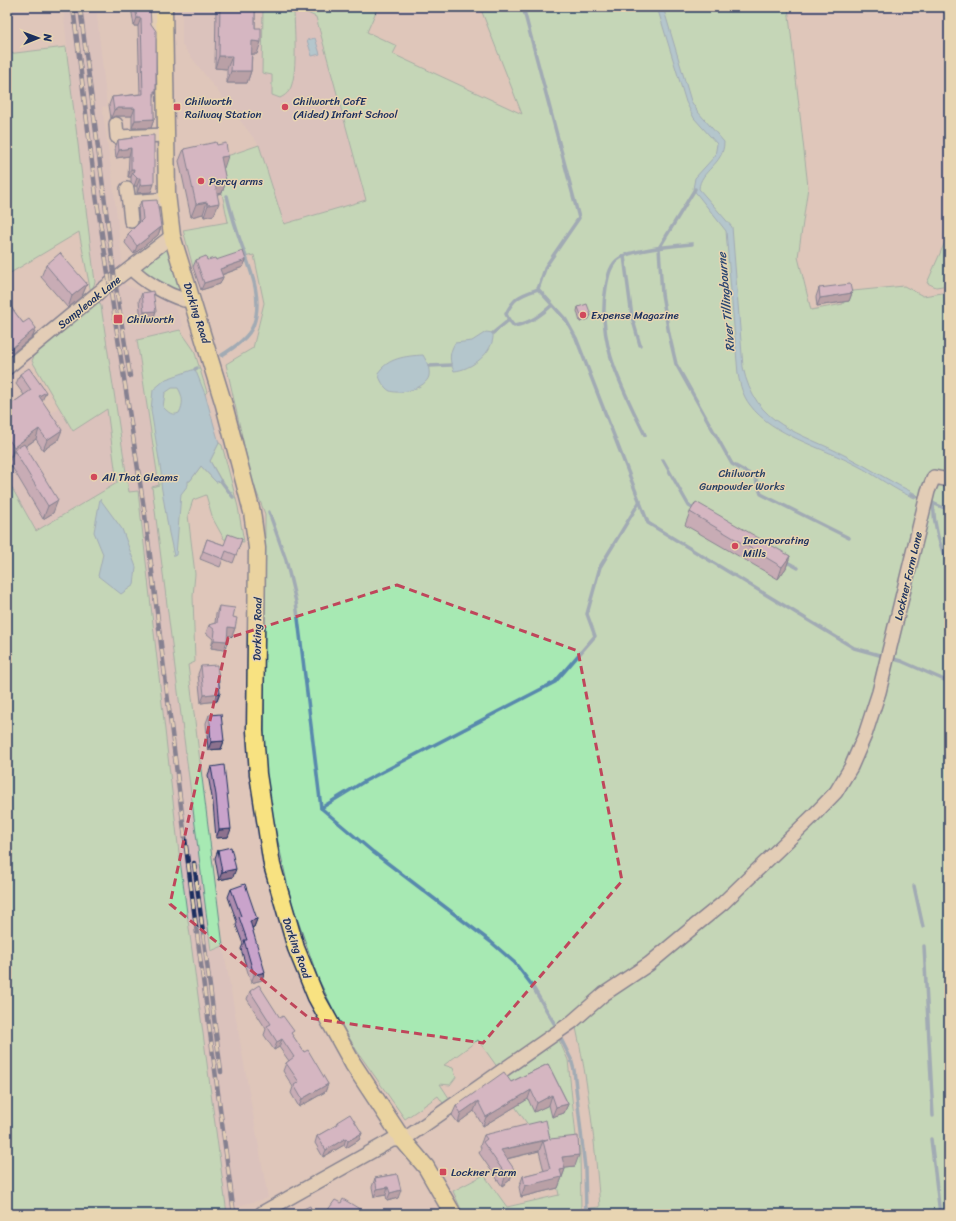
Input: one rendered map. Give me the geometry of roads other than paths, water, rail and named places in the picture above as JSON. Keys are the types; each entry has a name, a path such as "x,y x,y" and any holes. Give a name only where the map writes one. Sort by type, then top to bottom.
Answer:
{"main road":[{"name":"Dorking Road","path":"164,7 168,199 172,236 224,404 252,512 256,537 258,560 256,752 272,865 296,948 316,997 353,1064 399,1140 426,1166 453,1214"}],"street":[{"path":"156,7 156,32"},
{"path":"117,135 166,136"},
{"path":"127,189 131,221"},
{"path":"129,202 168,199"},
{"name":"Sampleoak Lane","path":"7,368 172,236"},
{"path":"131,268 143,279 177,298 184,300 192,297"},
{"name":"Lockner Farm Lane","path":"399,1140 572,1022 604,994 649,964 723,903 836,792 851,768 865,735 886,666 928,491 934,477 949,480"},
{"path":"262,1213 392,1140 399,1140"}],"water":[{"path":"657,7 663,7 691,101 698,112 724,142 723,150 720,156 703,177 700,182 699,189 732,227 743,367 749,387 758,402 769,415 782,425 864,465 916,494 915,498 900,491 856,465 799,440 771,425 750,405 745,398 738,374 726,231 693,189 695,178 715,156 717,144 694,118 686,102"},
{"path":"315,38 320,54 312,56 307,40"},
{"path":"486,332 493,333 493,340 486,353 474,364 461,370 454,371 450,357 455,343 472,341"},
{"path":"423,355 428,365 429,376 423,384 412,390 400,392 390,391 384,386 378,373 387,364 403,357"},
{"path":"195,369 205,394 219,443 210,461 221,481 216,482 201,466 190,481 188,481 188,485 181,494 176,555 174,556 161,484 162,478 151,410 153,390 166,379","holes":["172,388 178,388 182,397 182,406 179,413 172,414 163,407 165,393"]},
{"path":"100,499 122,529 136,567 134,585 121,594 98,576 103,554 94,532"}],"waterway":[{"name":"River Tillingbourne","path":"523,7 579,218 546,266 538,289 566,320 576,338 648,523 854,648 901,661 949,682"},
{"path":"695,189 659,248 662,294 676,364 732,464 755,477 761,494 849,538"},
{"path":"222,355 239,343 251,330 256,315 257,303 256,291 250,268 235,225 227,196"},
{"path":"645,435 620,382 608,346 604,307 606,287 610,271 620,258 635,252 654,248 692,244"},
{"path":"624,256 632,317 640,345"},
{"path":"493,333 509,320 506,314 515,300 538,289"},
{"path":"509,320 514,326 525,323 539,316 552,305"},
{"path":"429,366 451,365"},
{"path":"663,460 689,506 696,510"},
{"path":"221,481 233,497"},
{"name":"River Tillingbourne","path":"911,494 949,510"},
{"path":"321,808 365,781 555,682 595,636 587,614 600,567 640,501"},
{"path":"933,503 938,536 942,551 949,566"},
{"path":"269,512 286,560 296,602 321,808 373,852 491,942 515,963 531,984 554,1023"},
{"path":"785,561 798,568"},
{"path":"914,886 923,927"},
{"path":"924,946 933,1116"},
{"path":"560,1037 571,1059 574,1070 585,1168 586,1214"},
{"path":"931,1139 940,1214"}],"railway":[{"path":"73,7 96,195 145,515 194,911 234,1214"},
{"path":"80,7 115,281 130,376"},
{"path":"194,863 221,1072"}],"place":[{"name":"Chilworth Railway Station","path":"177,107"},
{"name":"Chilworth CofE (Aided) Infant School","path":"285,107"},
{"name":"Percy arms","path":"201,181"},
{"name":"Expense Magazine","path":"583,315"},
{"name":"Chilworth","path":"118,319"},
{"name":"All That Gleams","path":"94,477"},
{"name":"Incorporating Mills","path":"735,546"},
{"name":"Lockner Farm","path":"443,1172"}],"park label":[{"name":"Chilworth Gunpowder Works","path":"742,479"}]}
